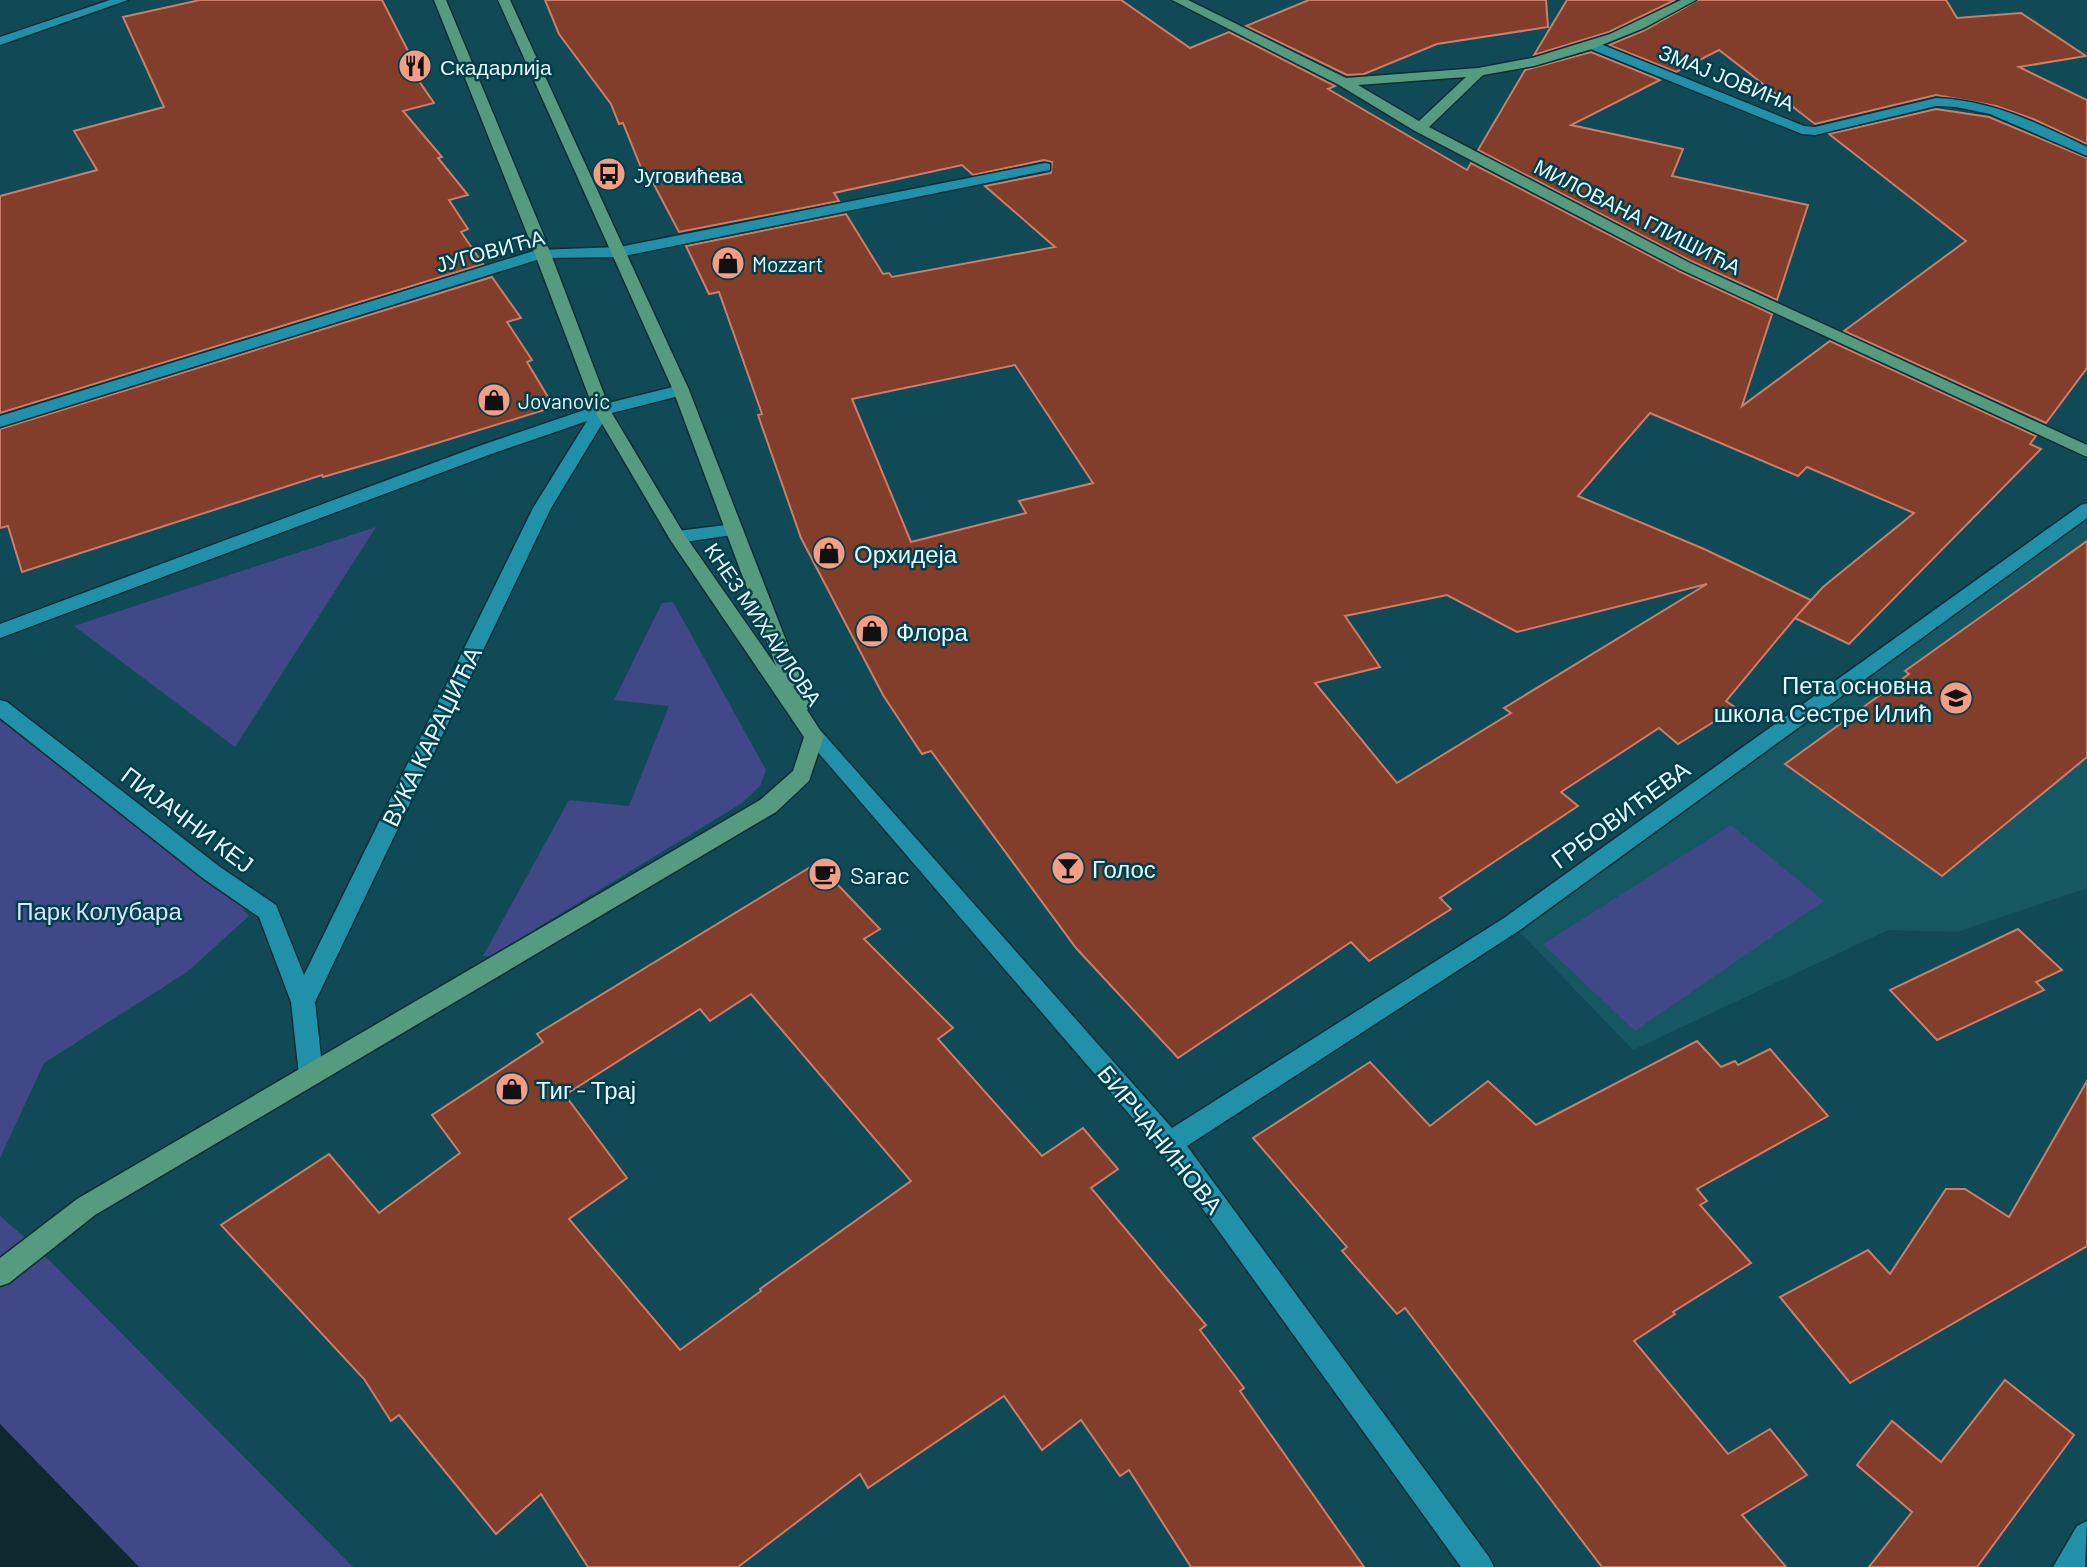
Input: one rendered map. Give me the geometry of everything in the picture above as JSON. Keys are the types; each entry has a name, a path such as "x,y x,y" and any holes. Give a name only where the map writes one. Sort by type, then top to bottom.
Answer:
{"street":[{"path":"0,41 122,0"},
{"name":"КНЕЗ МИХАИЛОВА","path":"440,0 602,410 677,537 814,736"},
{"name":"КНЕЗ МИХАИЛОВА","path":"504,0 681,390 814,736"},
{"name":"МИЛОВАНА ГЛИШИЋА","path":"1178,0 1345,82 1420,128 1685,266 2087,452"},
{"path":"1345,82 1479,72 1524,63 1592,45 1652,21 1687,0"},
{"name":"ЗМАЈ ЈОВИНА","path":"1592,45 1802,130 1815,131 1936,102 1953,101 1995,111 2087,152"},
{"path":"1420,128 1479,72"},
{"name":"ЈУГОВИЋА","path":"0,422 542,253 619,252 1045,167"},
{"path":"0,631 485,450 602,410 681,390"},
{"name":"ВУКА КАРАЏИЋА","path":"303,1002 542,508 602,410"},
{"name":"ГРБОВИЋЕВА","path":"1170,1143 1512,924 2087,509"},
{"path":"677,537 734,530"},
{"name":"ПИЈАЧНИ КЕЈ","path":"0,707 212,873 268,912 303,1002"},
{"path":"0,1274 86,1207 768,806 802,775 814,736"},
{"name":"БИРЧАНИНОВА","path":"814,736 1170,1143 1479,1567"},
{"path":"303,1002 311,1075"},
{"path":"2068,1567 2087,1536"}],"shaded area":[{"name":"Пета основна школа Сестре Илић","path":"2087,509 2087,888 1957,932 1888,930 1633,1050 1512,924"},
{"path":"0,1424 139,1567 0,1567"}],"green space":[{"path":"376,527 235,747 74,626"},
{"path":"673,602 766,770 760,786 742,803 491,956 483,956 569,800 629,806 669,706 614,700 662,603"},
{"name":"Парк Колубара","path":"0,707 212,873 249,916 187,972 44,1063 0,1158"},
{"path":"1731,825 1824,901 1635,1031 1543,944"},
{"path":"0,1216 36,1247 353,1567 139,1567 0,1424"}],"building":[{"path":"200,0 382,0 423,80 419,81 434,103 403,111 442,157 438,158 468,195 449,200 468,229 461,232 483,264 0,413 0,196 97,170 74,131 164,107 123,17"},
{"path":"545,0 1121,0 1190,48 1229,32 1335,86 1328,89 1467,170 1471,163 1679,271 1772,314 1742,406 1830,341 2036,436 2030,444 2041,449 1849,644 1795,618 1726,701 1736,708 1678,744 1659,728 1561,792 1578,806 1440,898 1451,909 1369,961 1351,942 1178,1058 1076,948 931,751 922,754 883,695 801,538 758,415 762,414 719,292 709,294 686,246 846,214 883,274 889,273 892,277 1055,247 985,186 1051,173 1052,162 1044,160 973,175 962,165 834,193 839,201 679,232 651,179 646,180 623,123 619,124 611,104 559,34","holes":["1015,365 1093,483 1019,501 1026,513 911,542 852,399","1650,413 1798,476 1807,467 1914,513 1823,587 1795,618 1811,600 1704,549 1578,496","1707,584 1504,708 1511,713 1397,783 1315,683 1380,667 1345,616 1447,595 1517,632"]},
{"path":"1309,0 1546,0 1548,27 1437,44 1364,74 1347,75 1246,26"},
{"path":"1567,0 1675,0 1609,32 1534,55"},
{"path":"1698,0 1946,0 1957,18 2021,13 2086,56 2019,67 2087,100 2087,144 2033,119 1996,106 1936,95 1815,124 1719,50 1676,72 1609,45 1645,30"},
{"path":"1591,52 1660,80 1571,125 1683,149 1672,176 1808,205 1777,300 1691,261 1478,150 1525,70"},
{"path":"1936,109 1989,117 2087,158 2087,368 2046,423 1844,331 1966,241 1829,134"},
{"path":"492,277 521,318 507,322 532,360 527,362 554,407 395,456 323,477 322,475 22,572 8,526 0,528 0,429"},
{"path":"2087,541 2087,757 1942,876 1785,764 1909,674 1905,671"},
{"path":"817,863 880,929 864,939 953,1028 938,1039 1042,1156 1083,1128 1118,1169 1091,1188 1206,1325 1200,1330 1244,1388 1240,1391 1364,1567 1191,1567 1129,1470 1120,1476 1081,1420 1042,1450 1004,1396 868,1488 860,1474 738,1567 588,1567 541,1494 496,1534 399,1415 391,1421 364,1379 221,1225 329,1154 379,1213 460,1153 432,1115 543,1042 537,1034","holes":["751,994 911,1181 680,1350 569,1219 627,1178 565,1095 700,1009 710,1021"]},
{"path":"2018,929 2062,970 2036,982 2044,990 1937,1040 1890,990"},
{"path":"1697,1041 1721,1067 1735,1061 1738,1065 1770,1049 1828,1116 1697,1189 1707,1201 1700,1205 1751,1263 1673,1312 1675,1314 1634,1341 1728,1454 1770,1429 1807,1475 1742,1515 1786,1567 1602,1567 1405,1308 1397,1314 1342,1251 1347,1247 1253,1138 1370,1062 1430,1126 1488,1081 1536,1125"},
{"path":"2087,1081 2087,1246 1850,1383 1780,1297 1868,1250 1890,1274 1946,1189 1965,1189 2009,1217"},
{"path":"2005,1380 2074,1435 1977,1567 1869,1567 1912,1512 1857,1465 1892,1421 1941,1462"}],"place":[{"name":"Скадарлија","path":"415,66"},
{"name":"Југовићева","path":"609,174"},
{"name":"Mozzart","path":"728,263"},
{"name":"Jovanovic","path":"494,400"},
{"name":"Орхидеја","path":"829,553"},
{"name":"Флора","path":"872,631"},
{"name":"Пета основна школа Сестре Илић","path":"1956,698"},
{"name":"Голос","path":"1068,868"},
{"name":"Sarac","path":"825,874"},
{"name":"Тиг - Трај","path":"512,1089"}]}
